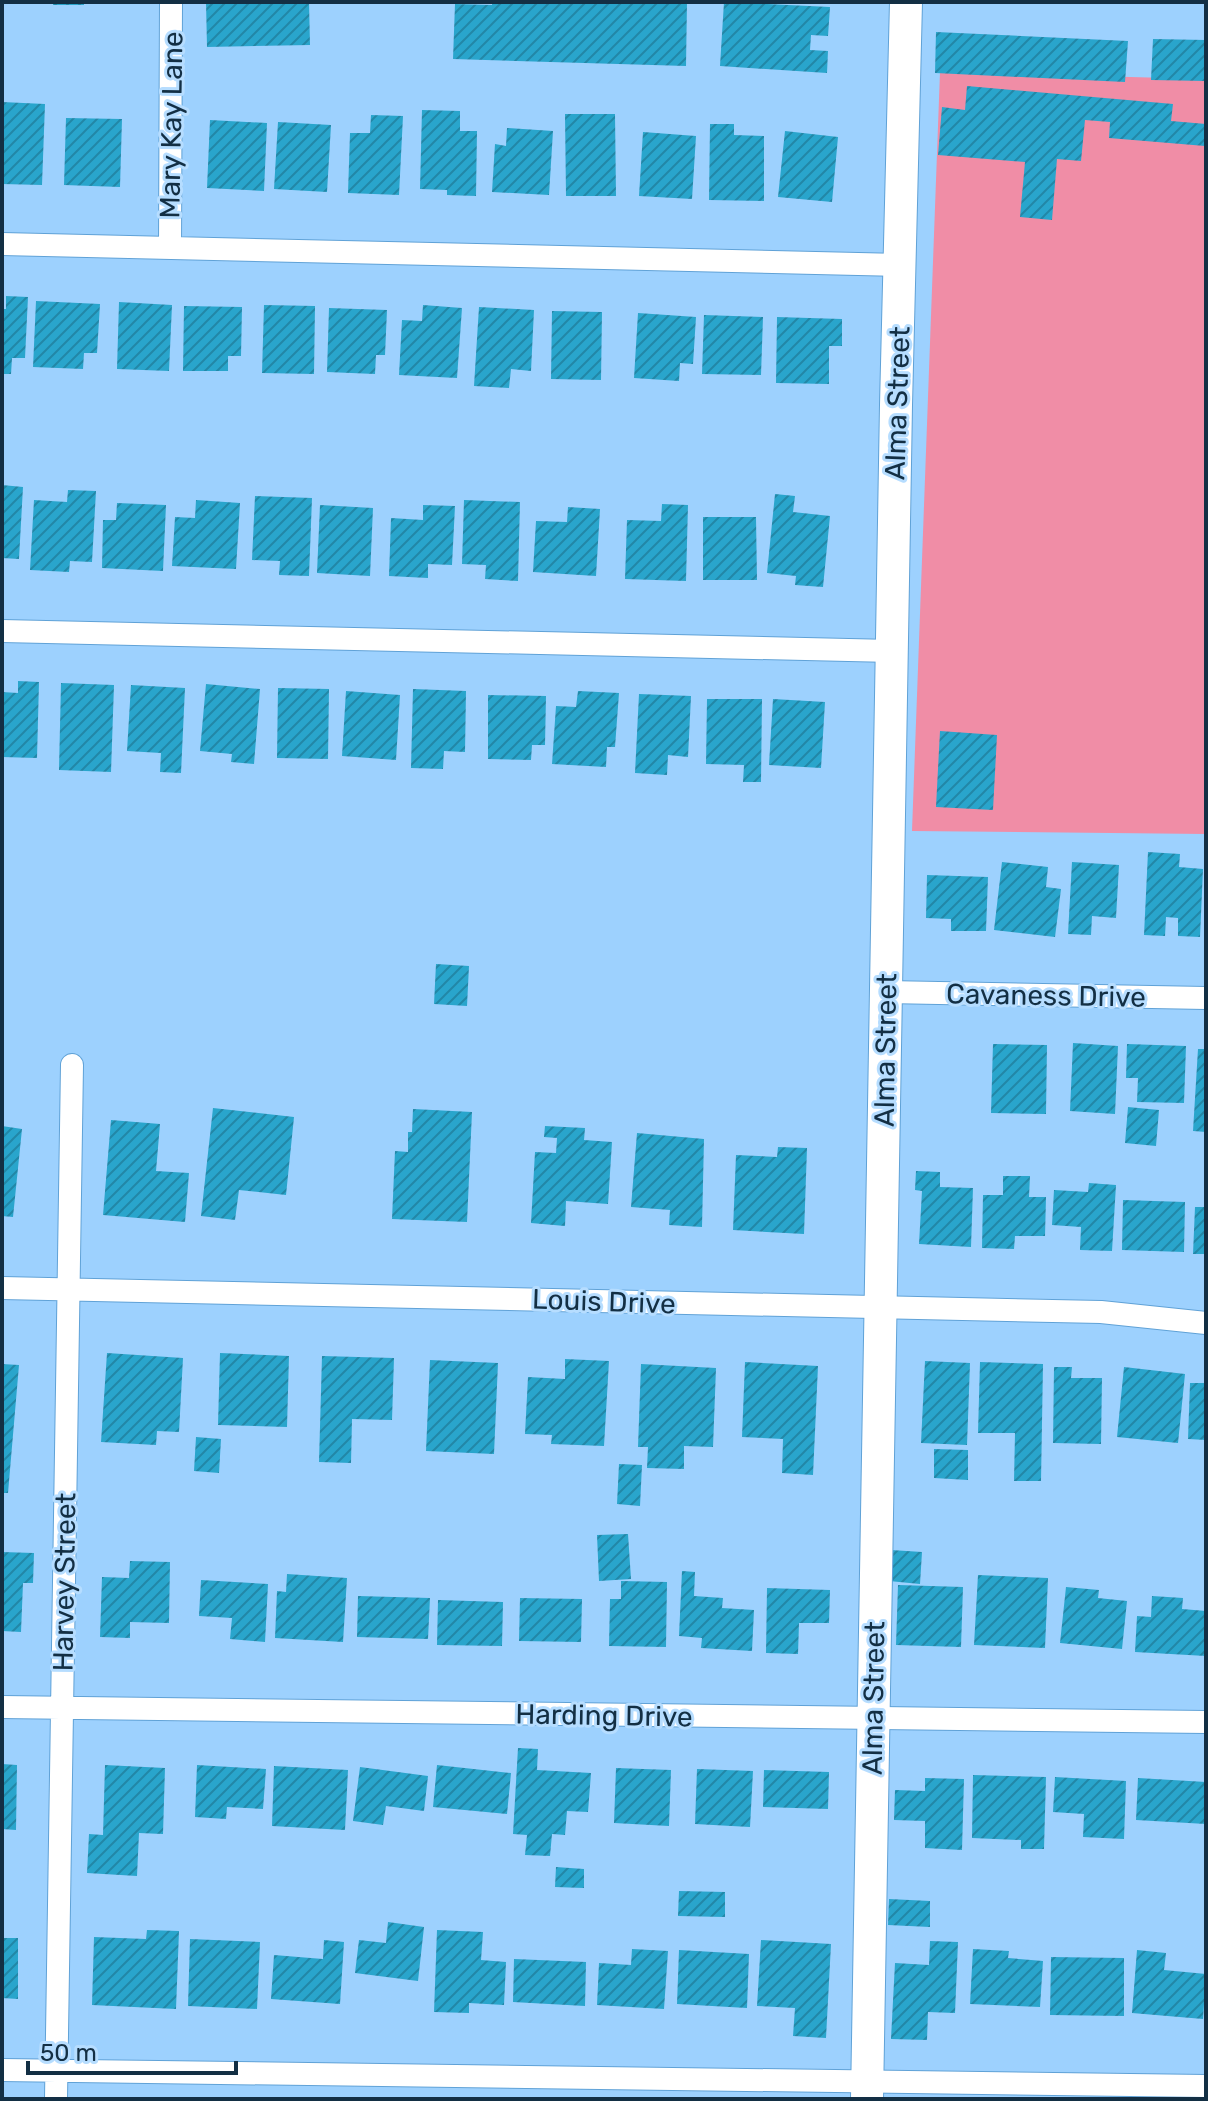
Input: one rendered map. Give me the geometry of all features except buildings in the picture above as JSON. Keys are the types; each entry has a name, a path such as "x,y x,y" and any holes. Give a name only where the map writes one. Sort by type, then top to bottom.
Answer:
{"street":[{"name":"Mary Kay Lane","path":"170,248 171,2"},
{"name":"Alma Street","path":"867,2090 906,2"},
{"path":"2,244 901,265"},
{"path":"2,631 892,651"},
{"name":"Cavaness Drive","path":"886,992 1206,998"},
{"name":"Harvey Street","path":"56,2099 72,1065"},
{"name":"Louis Drive","path":"2,1288 1101,1312 1206,1323"},
{"name":"Harding Drive","path":"2,1707 1206,1722"},
{"path":"2,2070 867,2090 1206,2086"}],"shaded area":[{"path":"940,72 1206,79 1206,834 912,831"}]}
